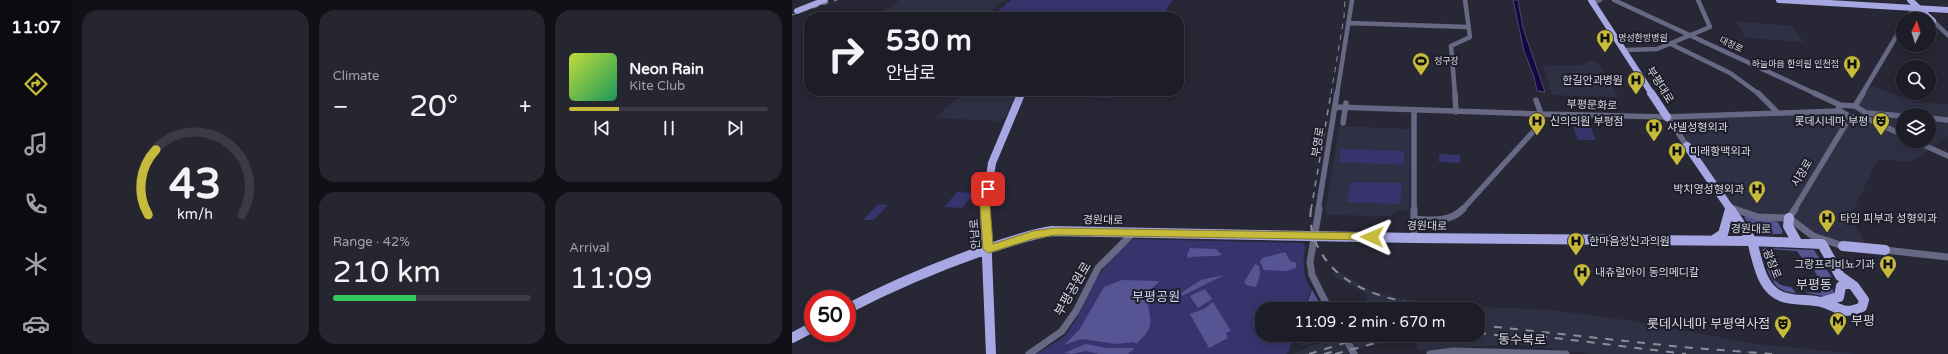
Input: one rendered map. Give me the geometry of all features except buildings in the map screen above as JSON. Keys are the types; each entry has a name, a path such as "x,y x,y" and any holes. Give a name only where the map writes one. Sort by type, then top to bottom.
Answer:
{"main road":[{"path":"792,15 812,0"},
{"path":"798,11 825,0"},
{"path":"1779,0 1948,10"},
{"path":"1910,0 1924,12"},
{"name":"부평대로","path":"1592,1 1667,117"},
{"name":"안남로","path":"991,354 988,249 985,206 992,163 1019,96"},
{"name":"부평대로","path":"1687,146 1752,241"},
{"path":"1711,241 1719,238 1723,234 1729,208"},
{"path":"1789,218 1788,226 1797,242"},
{"name":"경원대로","path":"856,305 913,277 988,249 1046,232 1134,232 1414,238 1752,241 1822,244"},
{"name":"광장로","path":"1752,241 1761,275 1772,290 1786,298 1821,302 1844,311 1850,312 1862,307 1864,300 1854,286 1838,274 1822,244"},
{"name":"경원대로","path":"1843,246 1885,250"},
{"name":"광장로","path":"1821,302 1838,297 1841,286 1848,283"},
{"path":"792,338 804,332"}],"street":[{"name":"부영로","path":"1325,302 1312,275 1310,262 1352,0"},
{"path":"1456,112 1451,46 1470,37 1465,0"},
{"path":"1592,1 1600,0"},
{"name":"대정로","path":"1614,0 1840,108 1850,117"},
{"path":"1624,50 1657,49 1711,26 1698,0"},
{"path":"1911,12 1920,8"},
{"path":"1348,23 1468,27"},
{"path":"1936,24 1948,35"},
{"path":"1896,38 1855,106 1866,115 1896,131"},
{"path":"1671,44 1713,64 1749,86 1761,94 1778,113"},
{"path":"1414,219 1445,220 1456,215 1541,123 1543,120 1536,100"},
{"path":"1343,123 1345,106"},
{"name":"부평문화로","path":"1334,107 1345,106 1456,112 1667,117 1778,113 1855,106"},
{"path":"1414,110 1414,238"},
{"path":"1850,117 1866,115 1896,116"},
{"name":"부평대로","path":"1667,117 1687,146"},
{"name":"시장로","path":"1789,218 1850,117"},
{"path":"1936,119 1948,120"},
{"path":"1930,148 1948,156"},
{"path":"1729,208 1746,214 1775,219 1789,218 1813,236 1843,246"},
{"name":"부평공원로","path":"1029,354 1062,331 1076,311 1088,283 1098,268 1134,232"},
{"name":"경원대로","path":"1822,244 1843,246"},
{"name":"경원대로","path":"1885,250 1948,257"},
{"path":"1348,342 1354,354"},
{"name":"동수북로","path":"1430,354 1453,351 1566,354"}],"shaded area":[{"path":"900,0 1005,0 991,12 882,12"},
{"path":"1513,0 1518,0 1523,28 1545,92 1537,91 1534,77 1524,51"},
{"path":"1736,21 1792,26 1804,42 1745,38"},
{"path":"1587,61 1597,61 1619,97 1552,95 1543,66 1586,65 1585,63"},
{"path":"1868,85 1896,95 1896,100 1912,100 1918,102 1948,104 1948,136 1936,145 1936,108 1896,108 1896,148 1931,148 1912,162 1878,159 1850,217 1869,249 1843,246 1781,219 1728,206 1667,117 1839,111 1843,114 1867,115 1855,106"},
{"path":"959,96 1015,96 1006,118 1000,121 936,118"},
{"path":"1339,126 1410,129 1409,210 1399,210 1392,216 1325,215"},
{"path":"1746,216 1778,222 1783,232 1781,234 1760,233 1753,228 1744,217"},
{"path":"1190,248 1216,249 1222,255 1188,258 1187,255"},
{"path":"1765,248 1814,250 1823,264 1808,261 1797,251 1767,249 1765,254 1762,250"},
{"path":"1285,252 1290,261 1296,263 1296,268 1287,271 1264,270 1260,262 1262,258"},
{"path":"1768,260 1771,260 1779,271 1771,271 1776,281 1783,286 1791,287 1796,293 1784,291 1774,283 1767,269 1769,265"},
{"path":"1255,264 1259,266 1260,275 1256,287 1246,285 1244,282"},
{"path":"1817,267 1824,268 1831,275 1832,278 1827,280 1834,292 1834,295 1828,297 1806,292 1820,293 1824,289 1814,270"},
{"path":"1338,271 1373,292 1427,302 1368,302 1366,293 1332,275"},
{"path":"1224,275 1182,296 1181,293 1201,280"},
{"path":"1122,280 1159,281 1146,294 1150,316 1150,327 1143,338 1136,344 1134,342 1116,344 1082,339 1064,345 1079,330 1104,287"},
{"path":"1205,289 1212,299 1198,308 1190,296"},
{"path":"1312,290 1319,302 1308,302"},
{"path":"1213,302 1231,331 1226,333 1228,338 1209,348 1190,314 1204,309"},
{"path":"1485,307 1552,310 1626,320 1757,344 1859,354 1593,354 1515,344 1418,350 1416,342 1485,342"},
{"path":"1300,342 1318,342 1299,346"},
{"path":"1327,342 1392,342 1377,344 1344,354 1294,354 1309,346"},
{"path":"1086,344 1106,348 1135,348 1128,354 1099,354 1086,351 1072,354 1064,353"}],"green space":[{"path":"1011,0 1172,0 1165,12 997,12"},
{"path":"1069,96 1111,96 1110,98"},
{"path":"1573,127 1591,128 1596,140 1578,140"},
{"path":"1341,149 1404,151 1404,165 1339,162"},
{"path":"1439,154 1460,155 1460,163 1439,162"},
{"path":"1350,182 1402,183 1400,204 1347,202"},
{"path":"957,192 975,193 962,208 944,207"},
{"path":"878,204 888,205 874,220 863,220"},
{"name":"부평공원","path":"1133,239 1302,243 1305,246 1304,263 1306,279 1311,289 1306,302 1255,302 1255,342 1292,342 1288,353 1286,354 1036,354 1064,337 1077,318 1093,282 1114,256"}],"railway":[{"path":"792,15 837,0"},
{"path":"1331,94 1344,17 1345,0"},
{"path":"1311,210 1331,93"},
{"path":"1311,209 1311,224 1316,243 1329,263 1342,277 1359,287 1376,294 1406,302"},
{"path":"1485,326 1681,347 1772,354"},
{"path":"1485,334 1544,340"},
{"path":"1539,336 1686,354"},
{"path":"1309,354 1348,342"},
{"path":"1335,354 1379,342"},
{"path":"1324,354 1339,350"}],"place":[{"name":"명성한방병원","path":"1605,53"},
{"name":"정구장","path":"1421,76"},
{"name":"하늘마음 한의원 인천점","path":"1852,79"},
{"name":"한길안과병원","path":"1636,95"},
{"name":"신의의원 부평점","path":"1537,136"},
{"name":"롯데시네마 부평","path":"1881,136"},
{"name":"샤넬성형외과","path":"1654,142"},
{"name":"미래항맥외과","path":"1677,166"},
{"name":"박치영성형외과","path":"1757,204"},
{"name":"타임 피부과 성형외과","path":"1827,233"},
{"name":"한마음정신과의원","path":"1576,256"},
{"name":"그랑프리비뇨기과","path":"1888,279"},
{"name":"내츄럴아이 동의메디칼","path":"1582,287"},
{"name":"부평","path":"1838,336"},
{"name":"롯데시네마 부평역사점","path":"1783,339"}],"district":[{"name":"부평동","path":"1814,285"}],"route":[{"path":"988,189 985,206 988,249 1033,235 1055,231 1372,237"}]}
